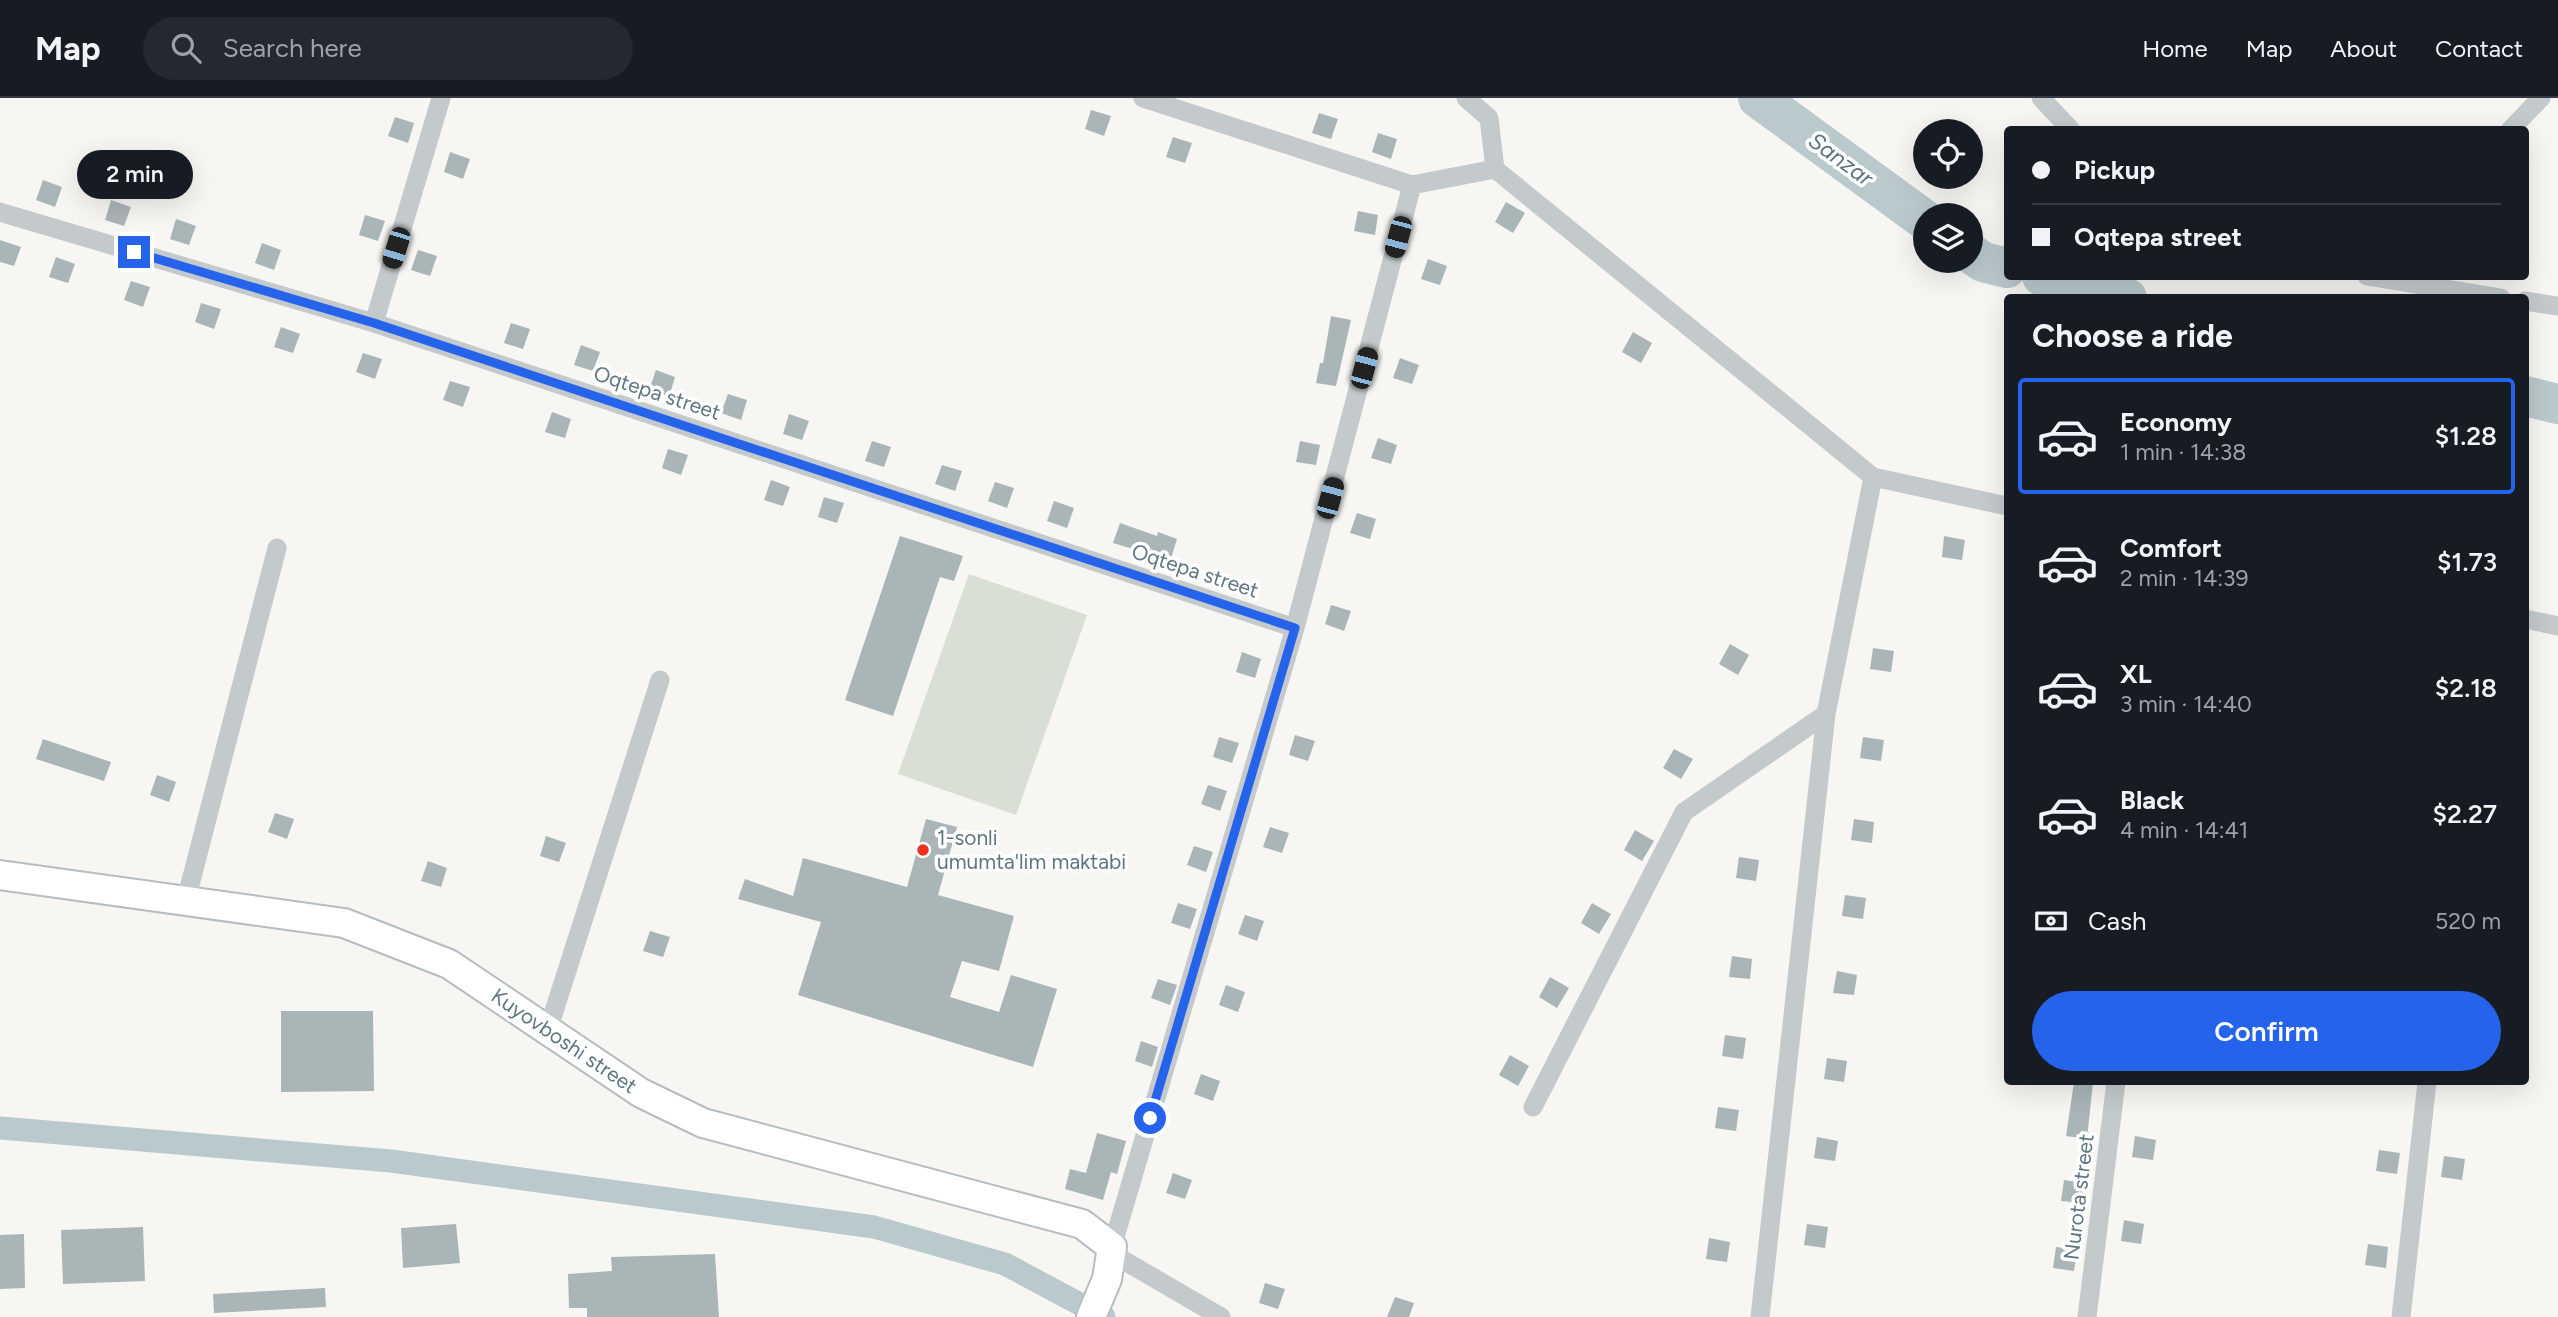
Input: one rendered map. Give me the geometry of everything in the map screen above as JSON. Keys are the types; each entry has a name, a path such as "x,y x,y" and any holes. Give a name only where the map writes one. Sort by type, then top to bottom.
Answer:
{"main road":[{"name":"Kuyovboshi street","path":"0,875 344,923 449,964 641,1093 703,1123 1082,1224 1110,1260"},
{"path":"1091,1317 1110,1260"}],"street":[{"path":"374,323 441,98"},
{"path":"1143,98 1412,185 1495,169"},
{"path":"1466,98 1489,118 1495,169 1873,477 2004,505"},
{"path":"2041,98 2067,126"},
{"path":"2514,126 2541,98"},
{"path":"1110,1260 1295,628 1412,185"},
{"name":"Oqtepa street","path":"0,212 374,323 1295,628"},
{"path":"2385,280 2475,294"},
{"path":"2529,302 2558,306"},
{"path":"1760,1317 1826,715 1873,477"},
{"path":"186,900 277,548"},
{"path":"2529,620 2558,626"},
{"path":"548,1030 660,680"},
{"path":"1533,1107 1684,812 1826,715"},
{"name":"Nurota street","path":"2087,1317 2116,1085"},
{"path":"2401,1317 2427,1085"},
{"name":"Kuyovboshi street","path":"1110,1260 1221,1317"}],"shaded area":[{"path":"969,574 1087,615 1016,815 898,774"}],"building":[{"path":"1091,110 1111,116 1104,136 1085,129"},
{"path":"1319,113 1338,119 1331,139 1312,133"},
{"path":"395,117 414,123 408,143 388,136"},
{"path":"1378,133 1397,139 1391,159 1372,152"},
{"path":"1173,137 1192,143 1185,163 1166,157"},
{"path":"450,152 470,159 463,179 444,172"},
{"path":"43,180 62,187 55,207 36,200"},
{"path":"111,200 131,207 124,226 105,220"},
{"path":"1506,202 1525,213 1513,233 1495,222"},
{"path":"1358,211 1378,215 1375,235 1354,231"},
{"path":"365,215 385,221 378,241 359,235"},
{"path":"176,219 196,226 189,245 170,239"},
{"path":"0,240 21,247 14,266 0,262"},
{"path":"262,243 281,250 274,270 255,263"},
{"path":"418,250 437,256 430,276 411,270"},
{"path":"56,257 75,264 68,283 49,277"},
{"path":"1428,259 1447,266 1440,285 1421,279"},
{"path":"131,281 150,287 143,307 124,300"},
{"path":"201,303 221,309 214,329 195,322"},
{"path":"1331,316 1351,320 1336,386 1316,383 1320,363 1323,363"},
{"path":"511,323 530,329 523,349 504,343"},
{"path":"281,327 300,334 293,353 274,347"},
{"path":"1633,332 1652,343 1641,363 1622,352"},
{"path":"581,345 600,352 593,371 574,365"},
{"path":"363,353 382,359 375,379 356,372"},
{"path":"1400,358 1419,365 1412,384 1393,378"},
{"path":"656,370 675,377 669,397 649,390"},
{"path":"450,381 470,387 463,407 443,400"},
{"path":"728,394 747,400 741,420 721,413"},
{"path":"552,412 571,419 565,438 545,432"},
{"path":"789,414 809,421 802,440 783,434"},
{"path":"1378,438 1397,445 1391,464 1371,458"},
{"path":"872,441 891,447 884,467 865,461"},
{"path":"1300,441 1320,445 1316,465 1296,462"},
{"path":"668,449 688,455 681,475 662,468"},
{"path":"942,465 962,471 955,491 935,484"},
{"path":"771,480 790,487 783,506 764,500"},
{"path":"995,482 1014,488 1007,508 988,501"},
{"path":"824,497 844,503 837,523 818,517"},
{"path":"1054,501 1074,508 1067,528 1047,521"},
{"path":"1357,513 1376,519 1370,539 1350,533"},
{"path":"1120,523 1157,536 1158,532 1177,539 1171,558 1133,546 1133,549 1113,543"},
{"path":"900,536 963,556 954,581 940,577 893,716 845,700"},
{"path":"1944,536 1965,540 1962,560 1942,557"},
{"path":"1331,605 1351,611 1344,631 1325,624"},
{"path":"1730,644 1749,655 1738,675 1719,664"},
{"path":"1873,648 1894,651 1891,672 1870,669"},
{"path":"1242,652 1261,659 1255,678 1236,672"},
{"path":"1295,735 1315,741 1308,761 1289,755"},
{"path":"1219,737 1239,743 1232,763 1213,757"},
{"path":"1863,737 1884,740 1881,761 1860,758"},
{"path":"43,739 111,762 104,781 36,759"},
{"path":"1674,749 1693,759 1681,779 1663,768"},
{"path":"157,775 176,782 169,802 150,795"},
{"path":"1208,785 1227,791 1220,811 1201,804"},
{"path":"275,813 294,819 287,839 268,832"},
{"path":"926,819 957,827 938,895 1014,916 999,971 962,961 950,997 999,1012 1011,975 1057,989 1033,1067 798,995 821,922 738,899 745,879 793,896 803,858 907,887"},
{"path":"1854,819 1874,822 1872,843 1851,840"},
{"path":"1270,827 1289,833 1282,853 1263,847"},
{"path":"1635,830 1654,841 1642,861 1624,850"},
{"path":"546,836 566,843 559,862 540,856"},
{"path":"1194,846 1213,852 1206,872 1187,865"},
{"path":"1739,857 1759,860 1756,881 1736,878"},
{"path":"428,861 447,868 441,887 421,881"},
{"path":"1845,895 1866,898 1863,919 1842,916"},
{"path":"1178,903 1197,909 1190,929 1171,923"},
{"path":"1592,903 1611,914 1599,934 1581,923"},
{"path":"1245,915 1264,921 1257,941 1238,934"},
{"path":"650,931 670,937 663,957 643,951"},
{"path":"1732,956 1752,959 1750,979 1729,977"},
{"path":"1837,971 1857,975 1854,995 1833,993"},
{"path":"1550,977 1569,988 1557,1008 1539,997"},
{"path":"1158,979 1177,985 1170,1005 1151,998"},
{"path":"1226,985 1245,992 1238,1012 1219,1005"},
{"path":"281,1011 373,1011 374,1091 281,1092"},
{"path":"1725,1035 1746,1038 1743,1059 1722,1056"},
{"path":"1141,1041 1158,1047 1152,1067 1135,1061"},
{"path":"1510,1055 1529,1066 1518,1086 1499,1075"},
{"path":"1827,1058 1847,1061 1844,1082 1824,1079"},
{"path":"1201,1074 1220,1081 1213,1101 1194,1094"},
{"path":"2074,1085 2093,1085 2087,1139 2066,1136"},
{"path":"1718,1107 1739,1110 1736,1131 1715,1128"},
{"path":"1097,1133 1126,1141 1117,1174 1111,1172 1103,1200 1065,1189 1070,1169 1086,1173"},
{"path":"2135,1136 2156,1140 2153,1160 2132,1157"},
{"path":"1817,1137 1838,1141 1835,1161 1814,1158"},
{"path":"2379,1150 2400,1153 2397,1174 2376,1171"},
{"path":"2444,1156 2465,1159 2462,1180 2441,1177"},
{"path":"1173,1173 1192,1180 1185,1199 1166,1193"},
{"path":"2064,1180 2085,1183 2082,1203 2061,1201"},
{"path":"2124,1220 2144,1224 2141,1244 2121,1241"},
{"path":"456,1224 460,1263 403,1268 401,1228"},
{"path":"1807,1224 1828,1227 1825,1248 1804,1245"},
{"path":"143,1227 145,1281 63,1284 61,1230"},
{"path":"24,1234 25,1288 0,1289 0,1235"},
{"path":"1709,1238 1730,1242 1727,1262 1706,1259"},
{"path":"2368,1244 2388,1247 2386,1268 2365,1265"},
{"path":"2056,1247 2077,1250 2074,1271 2053,1268"},
{"path":"715,1254 719,1317 587,1317 587,1308 569,1308 568,1274 612,1271 611,1257"},
{"path":"1265,1283 1285,1289 1278,1309 1259,1303"},
{"path":"325,1288 326,1307 214,1313 213,1294"},
{"path":"1395,1297 1414,1303 1409,1317 1387,1317"}],"waterway":[{"name":"Sanzar","path":"1758,98 1913,211"},
{"name":"Sanzar","path":"1983,262 2004,267"},
{"name":"Sanzar","path":"2057,280 2112,294"},
{"name":"Sanzar","path":"2529,397 2558,404"},
{"path":"0,1128 391,1161 874,1227 1005,1264 1104,1317"}],"place":[{"name":"1-sonli umumta'lim maktabi","path":"923,850"}],"route":[{"path":"134,252 374,323 1295,628 1150,1118"}]}
